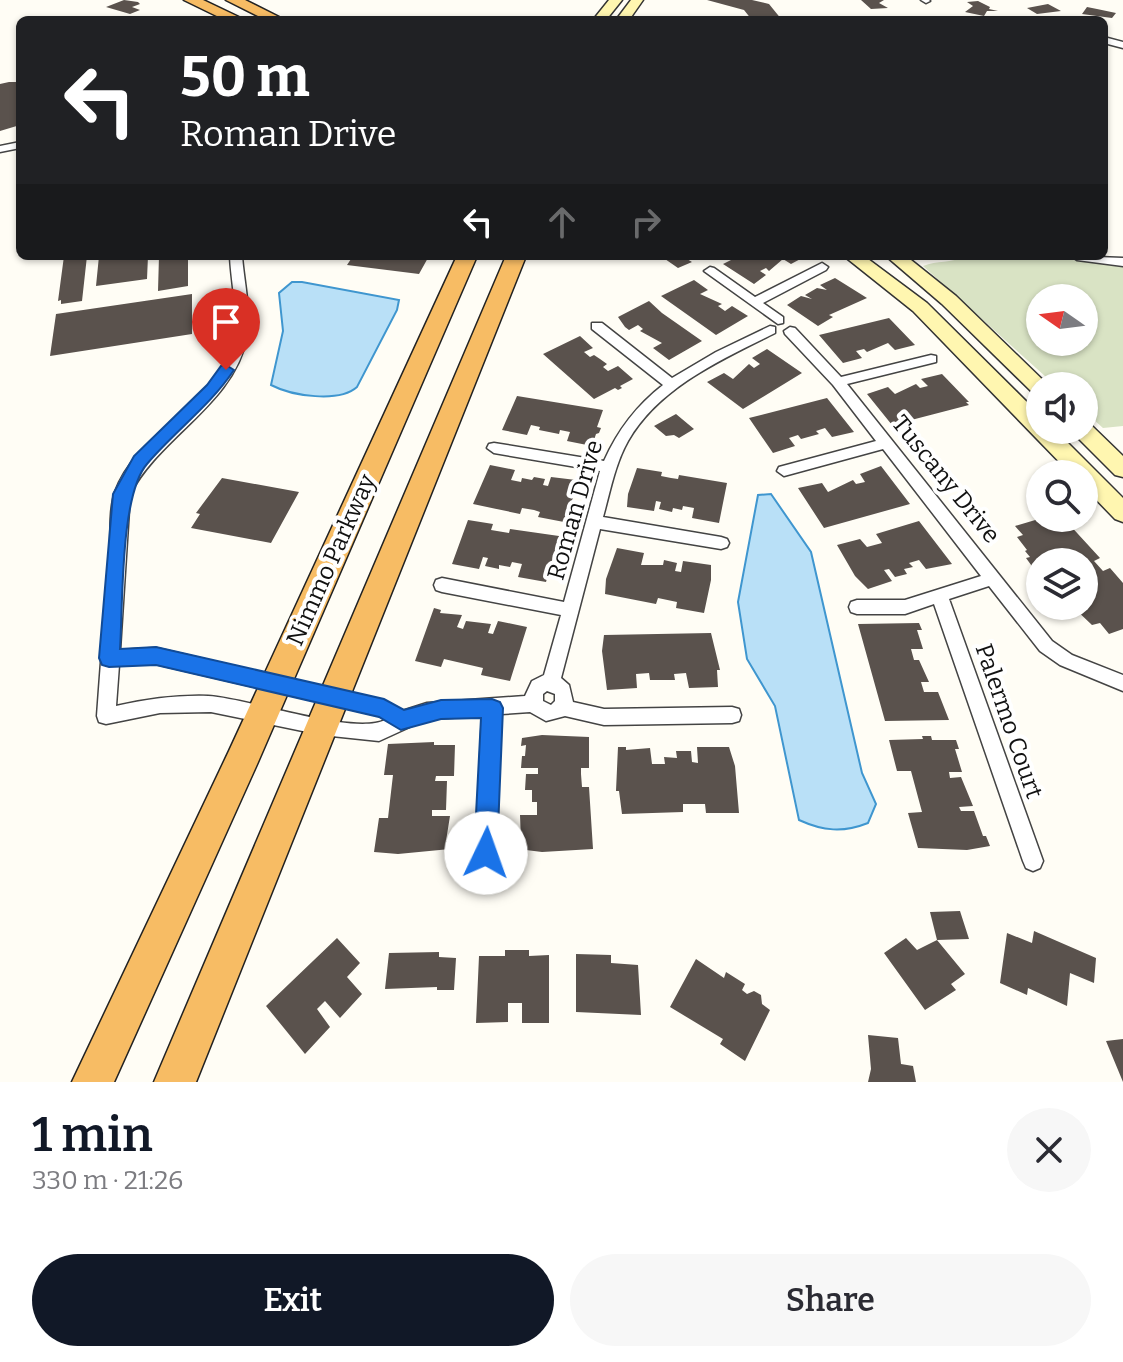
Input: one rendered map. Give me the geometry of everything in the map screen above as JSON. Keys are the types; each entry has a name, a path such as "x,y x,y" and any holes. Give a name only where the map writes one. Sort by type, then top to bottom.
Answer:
{"highway":[{"path":"233,0 269,16"},
{"path":"197,3 228,16"},
{"path":"197,3 243,16"},
{"name":"Nimmo Parkway","path":"93,1082 263,715 465,260"},
{"path":"175,1082 511,268"}],"main road":[{"path":"602,16 616,0"},
{"path":"858,260 920,307 1026,414"},
{"path":"900,260 949,300 1026,374"},
{"path":"1056,444 1123,513"},
{"path":"1097,444 1123,469"}],"street":[{"path":"236,260 240,337 235,351 213,389 140,461 122,494 106,716 160,705 211,704 263,715 384,709 401,720"},
{"path":"755,302 822,267"},
{"path":"710,271 755,302 774,325"},
{"name":"Tuscany Drive","path":"774,325 782,334 790,331 838,382 1046,646 1066,660 1117,678"},
{"name":"Roman Drive","path":"551,683 609,467 632,419 669,383 774,325"},
{"path":"597,326 669,383"},
{"path":"838,382 931,359"},
{"path":"784,471 887,443"},
{"path":"494,448 609,467"},
{"path":"595,522 721,543"},
{"path":"857,607 905,607 994,578"},
{"path":"442,585 571,610"},
{"name":"Palermo Court","path":"940,597 1033,861"},
{"path":"109,658 156,656 276,685 328,712 379,732 401,720 441,709 533,704 546,712 561,707 604,717 732,715"},
{"path":"533,704 532,695 537,687 551,683 563,690 565,699 561,707"},
{"path":"486,853 492,708"}],"green space":[{"path":"953,260 1073,260 1123,267 1123,426 1103,428 1098,424 1098,372 1040,372 923,266"}],"water":[{"path":"292,282 399,300 397,310 357,387 349,392 315,396 271,385 283,331 279,293"},
{"path":"771,494 811,552 862,773 876,804 868,823 859,826 833,829 816,827 799,820 775,706 747,659 738,602 758,495"}],"building":[{"path":"124,0 138,2 140,4 132,7 140,10 130,14 106,7"},
{"path":"707,0 752,0 769,4 779,16 749,16 744,10"},
{"path":"861,0 884,0 879,3 888,8 871,9"},
{"path":"978,1 998,11 987,11 984,16 965,12 973,6 967,2"},
{"path":"1048,4 1061,11 1037,14 1027,8"},
{"path":"1087,7 1116,13 1112,18 1082,14"},
{"path":"16,82 16,126 0,131 0,84"},
{"path":"63,260 87,260 82,301 61,304 61,300 58,301"},
{"path":"99,260 148,260 147,279 96,286"},
{"path":"159,260 188,260 188,286 158,291"},
{"path":"350,260 427,260 419,274 347,265"},
{"path":"666,260 692,262 678,268"},
{"path":"731,260 782,260 769,271 766,268 760,271 766,275 754,284 723,264"},
{"path":"835,278 867,298 829,315 833,317 818,326 787,305 801,296 812,299 805,295 817,288 827,290 820,285"},
{"path":"694,280 708,290 700,294 722,304 718,306 725,311 732,306 748,316 716,335 661,296"},
{"path":"192,294 192,334 50,356 56,314"},
{"path":"649,301 702,341 669,360 653,348 662,343 640,331 643,329 638,325 629,330 625,327 618,317"},
{"path":"889,318 915,345 895,350 888,343 867,352 864,349 856,351 862,358 843,363 819,335"},
{"path":"580,336 593,348 584,352 590,357 594,355 607,364 603,367 608,371 618,366 633,379 620,386 622,388 615,388 594,399 543,354"},
{"path":"767,349 802,373 743,409 707,382 724,373 733,379 749,364 754,368 760,364 752,358"},
{"path":"942,374 969,405 892,425 867,394 888,387 895,394 916,384 920,388 928,386 921,379"},
{"path":"517,396 603,410 597,427 601,428 592,446 567,441 570,432 560,430 559,434 531,425 527,435 502,430"},
{"path":"827,398 854,432 832,437 825,428 816,431 819,434 801,439 798,435 789,438 795,446 773,453 749,418"},
{"path":"676,414 694,429 679,438 666,436 654,426"},
{"path":"490,465 515,470 511,480 521,482 522,478 532,480 534,477 545,479 543,485 548,486 551,477 576,480 578,484 564,522 538,517 540,512 534,510 522,508 520,514 473,504"},
{"path":"881,466 910,504 824,528 798,488 822,483 828,492 853,480 856,484 865,482 860,474"},
{"path":"637,468 662,472 661,476 671,478 678,479 679,475 727,483 719,523 692,518 694,508 683,506 682,510 673,508 672,512 659,509 661,502 656,501 654,511 627,507"},
{"path":"222,478 299,492 271,543 191,528 200,514 196,513"},
{"path":"468,520 493,524 491,530 509,533 510,529 559,536 546,582 518,577 522,564 512,562 510,567 499,565 499,569 485,566 488,558 483,557 479,569 452,564"},
{"path":"919,521 952,564 926,569 919,560 909,563 913,567 904,569 907,574 895,577 889,569 884,570 892,581 868,589 855,576 837,545 860,539 867,547 882,543 876,534"},
{"path":"1026,523 1026,532 1076,532 1091,548 1026,549 1017,537 1023,535 1015,526"},
{"path":"617,548 644,553 641,565 663,565 664,560 677,563 675,571 681,572 683,561 711,565 704,613 676,608 677,602 658,598 656,604 605,594 606,579"},
{"path":"1098,565 1103,571 1110,568 1123,583 1123,629 1109,634 1100,623 1092,625 1087,620 1098,620"},
{"path":"434,608 441,610 440,613 462,615 457,627 463,629 466,621 491,624 488,633 493,634 498,621 527,627 510,681 481,675 483,668 444,659 441,667 415,661"},
{"path":"919,623 922,630 917,630 923,649 911,649 914,660 919,660 929,682 921,682 924,692 938,692 949,720 885,721 858,624"},
{"path":"711,633 720,670 717,670 718,687 689,688 686,673 674,674 675,680 650,680 649,673 636,674 637,688 607,690 602,651 604,635"},
{"path":"542,735 589,737 589,768 581,768 581,774 582,787 589,787 593,849 542,852 518,849 521,840 520,815 537,815 537,802 532,802 532,790 525,790 526,774 538,774 538,768 521,768 526,745 521,746 522,738"},
{"path":"922,736 931,736 932,740 956,740 959,749 955,749 962,772 949,772 950,778 961,777 973,806 959,807 961,811 974,811 990,846 967,850 918,848 908,813 922,812 911,771 897,771 889,740 923,739"},
{"path":"434,742 434,745 455,745 454,776 436,776 435,781 447,781 446,810 432,810 432,816 450,816 446,841 450,842 450,849 398,854 374,852 379,818 388,818 393,775 384,775 388,744"},
{"path":"618,747 626,747 626,750 650,748 652,764 665,764 664,757 677,758 676,751 691,751 692,762 698,763 697,747 729,747 735,766 739,813 706,813 705,804 683,804 683,812 622,814 619,791 616,791"},
{"path":"960,911 969,939 937,940 930,912"},
{"path":"1034,931 1096,958 1094,983 1070,973 1067,1006 1028,988 1027,995 1000,983 1007,933 1032,943"},
{"path":"337,938 360,963 347,977 362,994 340,1018 325,1001 317,1009 330,1027 305,1054 266,1006"},
{"path":"906,938 917,950 937,940 965,974 951,984 956,990 925,1010 884,953"},
{"path":"505,950 529,950 529,956 549,955 549,1023 522,1023 522,1003 508,1003 508,1022 476,1023 479,956 505,956"},
{"path":"439,952 439,957 456,958 454,990 437,990 437,987 385,989 389,953"},
{"path":"576,954 611,955 611,963 638,965 641,1015 576,1012"},
{"path":"696,959 724,978 726,972 745,984 742,990 747,994 754,991 761,995 762,1004 770,1010 745,1061 720,1044 723,1039 670,1007"},
{"path":"868,1035 898,1038 901,1064 913,1066 916,1082 868,1082 871,1069"},
{"path":"1123,1039 1123,1082 1106,1041"}],"route":[{"path":"226,370 213,389 135,466 128,478 122,494 109,658 156,656 384,709 401,720 441,709 492,708 486,853"}]}
